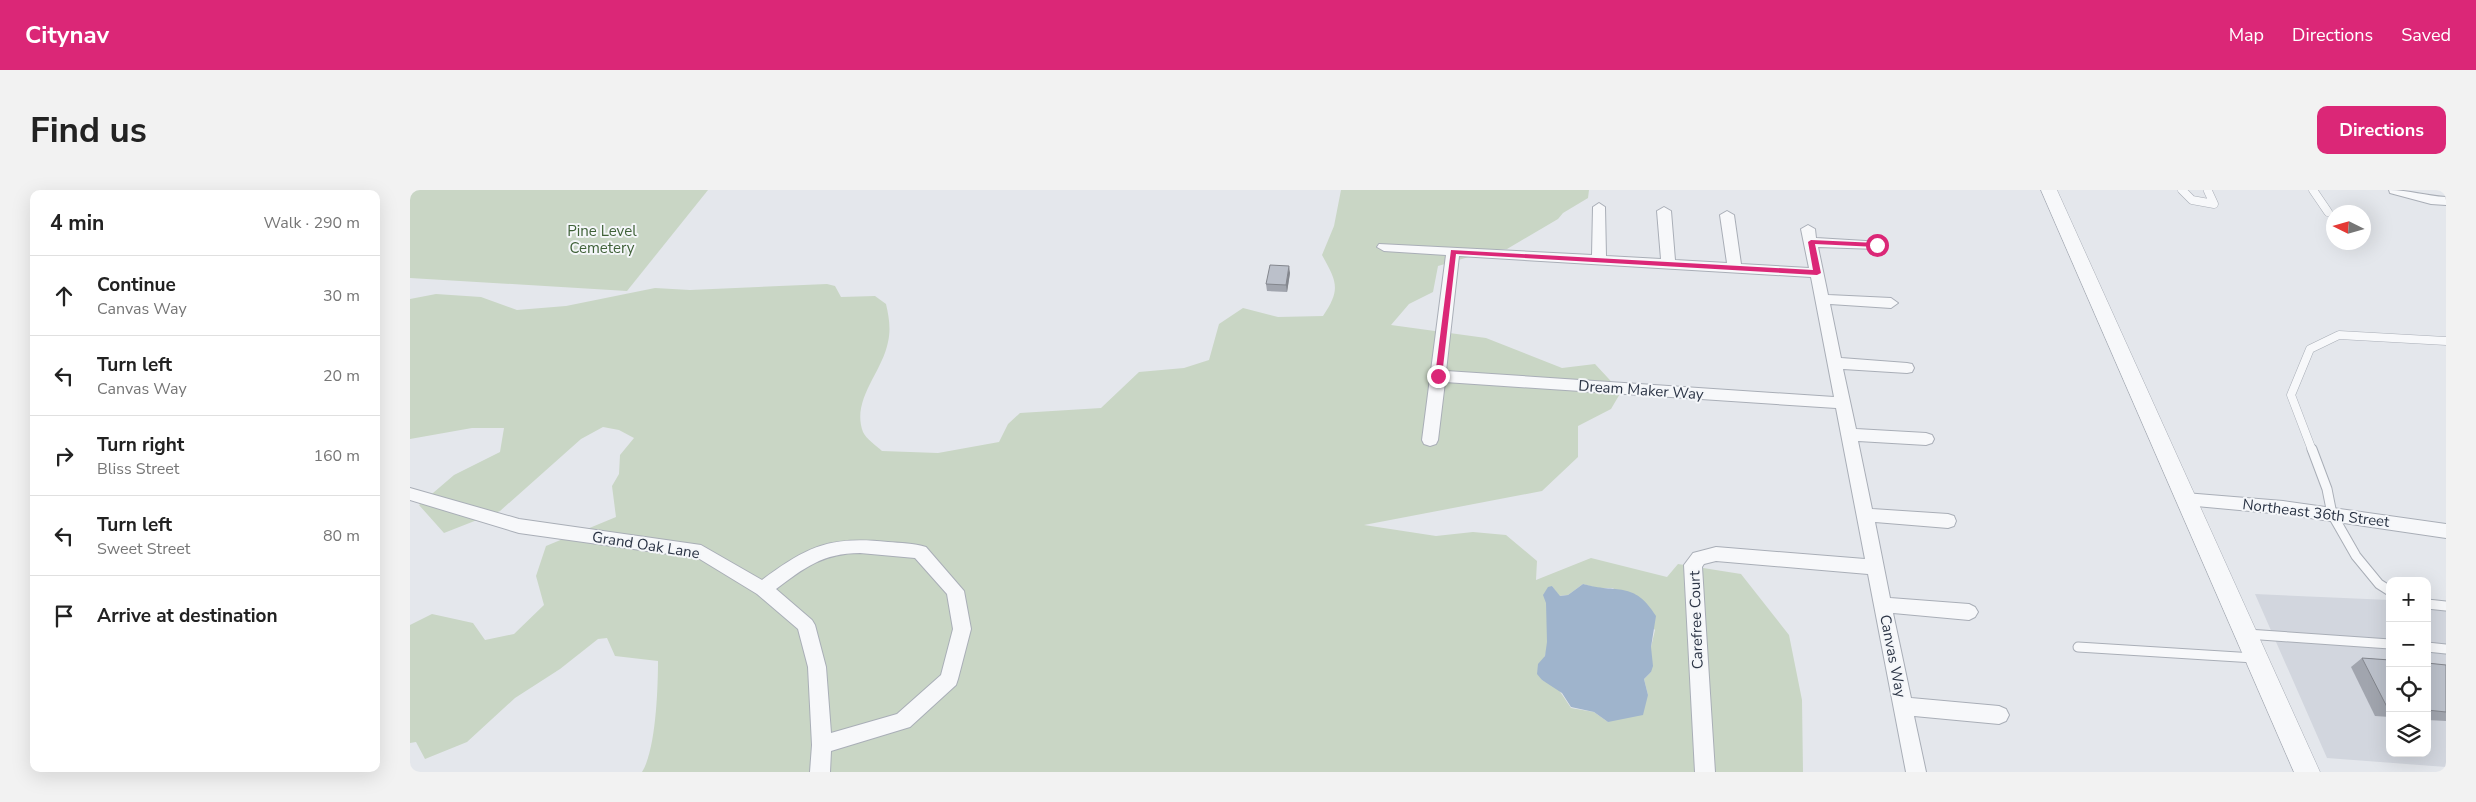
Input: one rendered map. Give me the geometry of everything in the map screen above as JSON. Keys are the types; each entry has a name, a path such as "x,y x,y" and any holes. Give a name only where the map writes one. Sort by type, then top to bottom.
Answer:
{"street":[{"path":"2049,190 2307,772"},
{"path":"2395,190 2446,202"},
{"path":"1599,207 1599,260"},
{"path":"1664,211 1668,264"},
{"path":"1727,215 1735,268"},
{"name":"Canvas Way","path":"1877,245 1810,236 1916,772"},
{"path":"1384,247 1817,273"},
{"path":"1430,440 1453,252"},
{"path":"1824,300 1891,303"},
{"path":"1836,363 1907,368"},
{"name":"Dream Maker Way","path":"1438,376 1843,403"},
{"path":"1850,435 1926,439"},
{"name":"Grand Oak Lane","path":"410,494 519,526 701,552 763,589 806,625 817,667 822,745 820,772"},
{"name":"Northeast 36th Street","path":"2185,499 2223,501 2332,514 2446,531"},
{"path":"1865,515 1948,521"},
{"path":"763,589 796,565 829,548 866,547 920,552 955,591 962,629 948,679 903,721 822,745"},
{"name":"Carefree Court","path":"1705,772 1693,565 1698,558 1716,554 1875,567"},
{"name":"Canvas Way","path":"1883,605 1969,612"},
{"name":"Canvas Way","path":"1902,706 1999,715"}],"lane":[{"path":"2182,190 2186,198 2199,203 2214,204 2208,191"},
{"path":"2313,190 2326,209"},
{"path":"2386,588 2379,584 2356,556 2332,514 2327,489 2291,395 2310,349 2339,335 2446,341"},
{"path":"2431,604 2446,606"},
{"path":"2246,634 2386,644"},
{"path":"2078,647 2257,659"},
{"path":"2431,647 2446,648"}],"shaded area":[{"path":"2255,594 2386,600 2386,757 2431,757 2431,604 2446,606 2446,767 2327,758"}],"green space":[{"name":"Pine Level Cemetery","path":"410,190 708,190 627,291 410,278"},
{"path":"1341,190 1589,190 1588,198 1563,213 1558,219 1507,249 1479,251 1472,256 1438,266 1433,292 1409,304 1391,325 1486,338 1562,368 1595,364 1621,392 1611,409 1578,426 1578,457 1542,491 1364,525 1436,536 1473,532 1506,535 1537,561 1536,580 1591,558 1667,577 1678,564 1741,574 1789,635 1802,700 1803,772 642,772 647,762 653,734 657,702 658,661 615,656 607,638 598,639 560,669 515,698 467,742 425,759 416,742 410,743 410,625 432,614 473,623 485,640 514,634 544,605 536,576 546,546 616,517 612,486 619,474 620,455 634,438 619,430 603,427 581,439 500,511 444,533 419,505 454,475 500,452 504,428 472,428 410,439 410,299 436,294 481,297 517,310 566,306 655,288 690,290 827,284 835,286 841,297 875,296 886,304 889,332 885,353 864,398 861,409 860,420 864,435 882,451 938,453 999,442 1008,424 1020,413 1101,408 1139,372 1184,368 1209,360 1219,324 1243,308 1278,317 1323,316 1335,292 1334,279 1322,255 1334,226","holes":["1583,584 1597,588 1613,588 1655,630 1651,647 1651,672 1644,679 1648,695 1608,722 1594,712 1571,708 1557,687 1542,680 1538,665 1543,661 1546,654 1548,637 1547,603 1552,586 1559,596 1568,595"]}],"water":[{"path":"1583,584 1624,590 1632,593 1640,597 1656,616 1651,647 1653,666 1651,672 1644,679 1648,695 1643,715 1608,722 1594,712 1571,707 1562,693 1542,680 1537,674 1538,664 1545,656 1547,642 1546,603 1543,595 1548,587 1552,586 1560,596 1568,595"}],"building":[{"path":"1270,265 1289,266 1286,285 1266,284"},
{"path":"2362,658 2386,660 2386,705"},
{"path":"2431,663 2446,665 2446,712 2431,710"}],"route":[{"path":"1438,376 1453,252 1817,273 1811,242 1877,245"}]}
